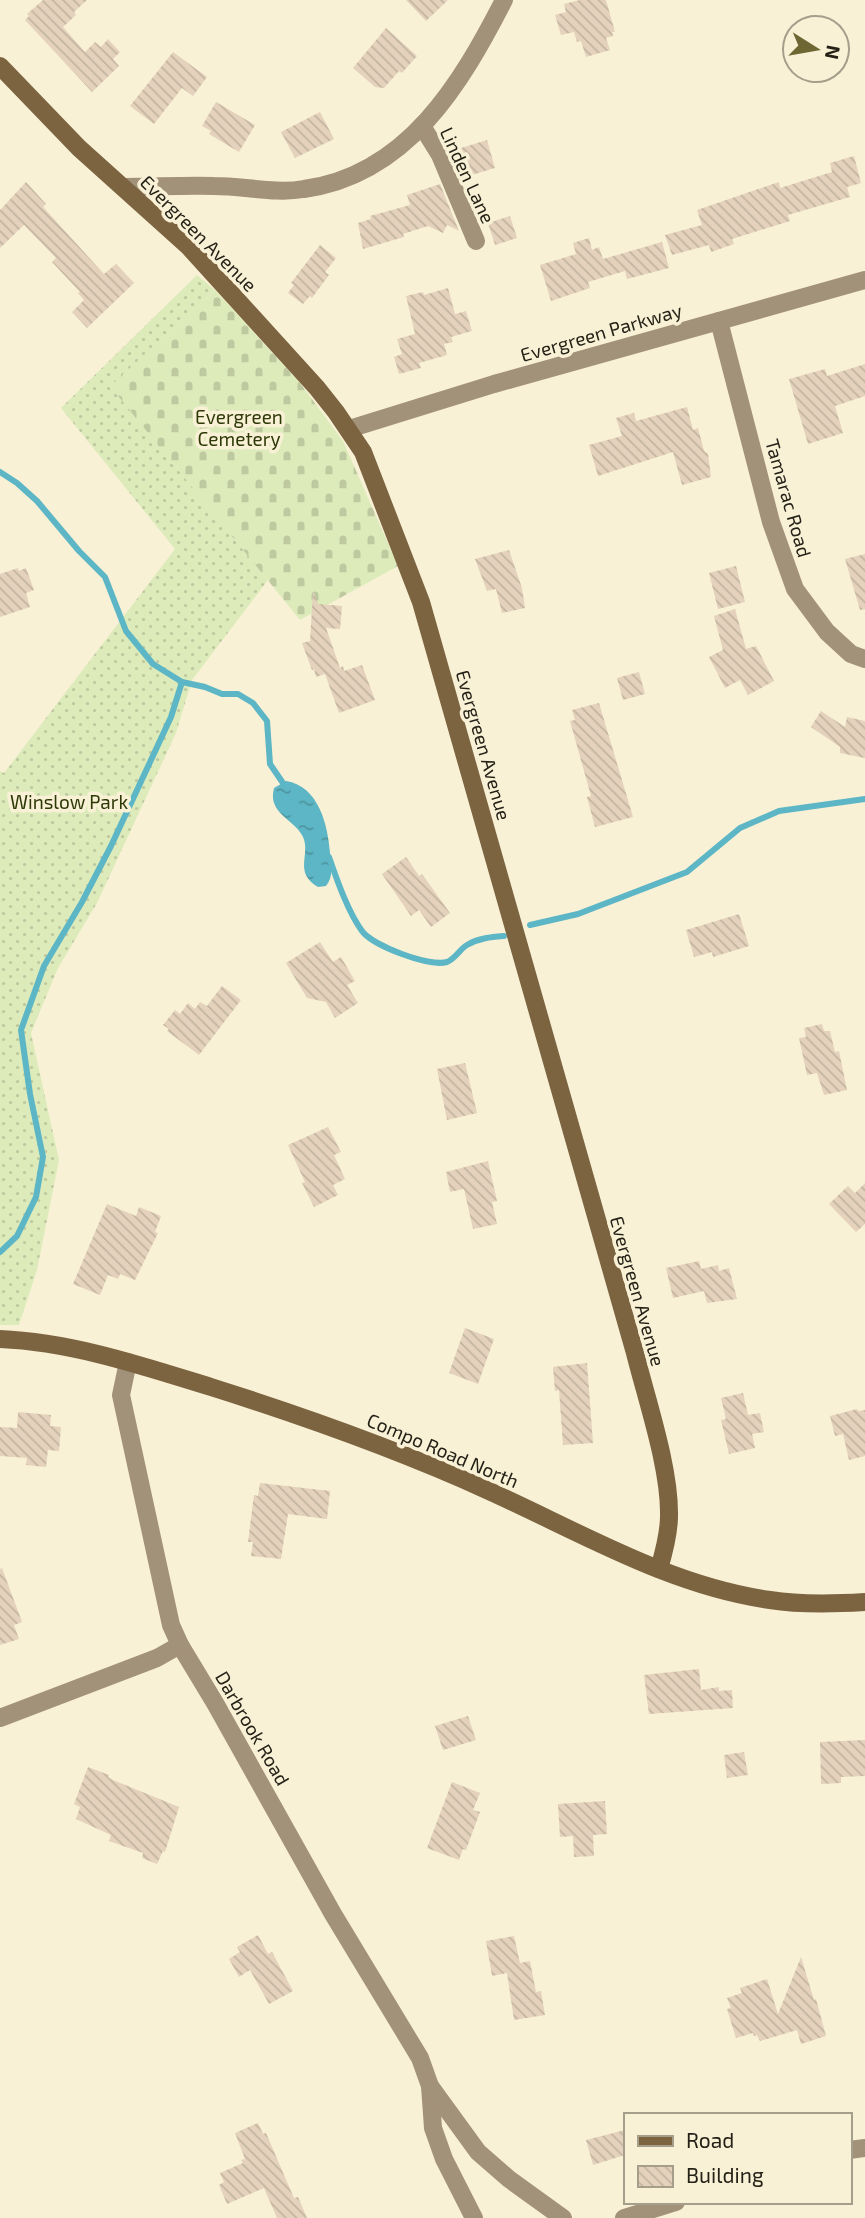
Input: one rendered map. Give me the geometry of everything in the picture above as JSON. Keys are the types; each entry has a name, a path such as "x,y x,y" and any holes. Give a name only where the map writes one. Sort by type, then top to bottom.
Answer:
{"main road":[{"name":"Evergreen Avenue","path":"0,66 79,148 188,246 225,285 317,388 363,452 421,602 635,1353 669,1502 666,1541 659,1569"},
{"name":"Compo Road North","path":"0,1339 46,1343 128,1362 265,1404 397,1451 659,1569 726,1592 771,1601 865,1602"}],"street":[{"path":"124,187 214,186 288,190 340,182 367,171 384,160 422,126 477,50 504,0"},
{"name":"Linden Lane","path":"422,126 440,156 476,241"},
{"name":"Evergreen Parkway","path":"349,429 865,279"},
{"name":"Tamarac Road","path":"719,321 771,522 790,578 827,632 851,654 865,659"},
{"name":"Darbrook Road","path":"128,1362 121,1395 171,1625 180,1645 222,1714 333,1914 420,2058 430,2085 478,2152 509,2179 563,2218"},
{"path":"0,1718 157,1658 180,1645"},
{"name":"Darbrook Road","path":"430,2085 433,2128 444,2159 474,2218"},
{"path":"624,2218 670,2204"}],"green space":[{"name":"Winslow Park","path":"197,275 215,290 111,386 268,580 192,680 176,733 97,903 58,968 31,1033 59,1160 37,1270 19,1325 0,1325 0,771 4,773 175,549 61,408"},
{"name":"Evergreen Cemetery","path":"215,290 300,383 343,441 398,566 300,620 110,386"}],"water":[{"path":"286,781 307,791 320,809 329,842 331,867 326,886 318,887 306,875 303,837 274,804 274,788"}],"building":[{"path":"43,0 87,0 63,27 85,52 95,42 101,47 108,39 120,52 113,59 119,66 92,92 25,20 29,16 27,14"},
{"path":"406,0 448,0 426,21"},
{"path":"580,0 606,0 615,32 612,32 613,36 606,38 610,50 586,57 581,41 577,42 574,32 561,35 555,15 566,12 564,4"},
{"path":"386,28 417,56 384,88 375,87 353,68"},
{"path":"173,52 207,77 193,96 182,88 154,124 130,106"},
{"path":"216,102 255,125 239,152 209,134 211,131 202,126"},
{"path":"320,112 334,139 295,158 281,132"},
{"path":"487,140 495,168 462,178 455,154 463,152 461,148"},
{"path":"854,156 861,183 847,187 850,197 788,215 790,221 732,239 734,244 711,252 709,245 672,255 665,235 702,225 697,210 779,182 780,188 832,172 830,163"},
{"path":"26,182 46,204 43,207 104,274 116,264 134,283 87,328 72,312 84,300 78,293 80,292 52,262 56,258 24,225 0,248 0,210"},
{"path":"440,184 459,231 447,225 443,233 428,226 403,234 404,237 363,249 358,223 371,219 370,216 410,205 407,195"},
{"path":"510,216 517,238 495,245 488,223"},
{"path":"589,238 592,250 599,247 603,259 662,242 669,268 627,279 625,271 588,282 590,288 551,301 540,265 576,254 573,243"},
{"path":"320,245 336,258 325,272 329,275 312,298 310,296 303,304 288,293 294,285 291,283"},
{"path":"448,288 455,314 466,311 472,331 451,337 453,342 444,344 447,355 419,363 421,368 399,374 394,357 402,354 397,339 415,334 406,296 423,292 424,295"},
{"path":"865,364 865,396 835,406 843,433 808,444 789,379 825,369 827,376"},
{"path":"687,407 693,430 698,428 704,451 708,454 711,477 682,485 673,452 598,476 589,445 622,436 616,418 634,413 636,421"},
{"path":"509,550 522,588 525,608 502,613 496,589 487,591 475,559"},
{"path":"865,554 865,609 860,610 845,559"},
{"path":"736,566 745,602 718,609 709,573"},
{"path":"18,568 19,571 26,568 34,590 26,593 30,607 0,617 0,574"},
{"path":"313,591 318,604 342,606 340,629 326,628 340,668 343,666 344,671 362,665 375,700 339,713 325,674 316,677 314,669 312,670 302,643 310,641"},
{"path":"735,609 746,649 756,646 774,681 748,695 740,680 725,688 709,657 723,650 714,616"},
{"path":"639,672 645,694 623,700 617,678"},
{"path":"599,703 633,817 595,827 587,797 591,796 570,721 575,720 572,710"},
{"path":"821,711 845,727 847,717 865,721 865,758 840,753 840,747 811,727"},
{"path":"406,857 450,913 431,927 419,910 411,916 382,874"},
{"path":"739,914 749,946 713,957 712,952 694,957 686,930"},
{"path":"320,942 333,962 341,957 355,981 347,985 358,1003 335,1018 326,1002 307,998 286,963"},
{"path":"222,986 241,1000 199,1055 163,1025 175,1010 180,1014 188,1003 195,1009 200,1002 207,1006"},
{"path":"822,1024 824,1031 830,1031 835,1052 839,1051 847,1090 824,1095 817,1073 807,1075 799,1038 806,1037 804,1028"},
{"path":"465,1063 477,1113 447,1120 437,1069"},
{"path":"328,1127 341,1152 334,1155 345,1179 333,1185 338,1195 314,1207 288,1145"},
{"path":"488,1161 497,1201 492,1202 497,1224 473,1229 464,1189 450,1192 446,1172"},
{"path":"865,1183 865,1224 856,1232 829,1204 848,1186 855,1193"},
{"path":"107,1204 136,1216 139,1207 161,1216 155,1232 158,1233 135,1280 120,1274 118,1279 108,1275 100,1295 73,1284"},
{"path":"699,1261 701,1269 718,1265 719,1271 729,1268 737,1299 707,1303 704,1291 673,1298 666,1268"},
{"path":"465,1328 494,1339 478,1384 449,1373"},
{"path":"587,1363 593,1443 563,1445 559,1390 555,1391 553,1367"},
{"path":"743,1393 748,1415 760,1413 764,1432 752,1434 755,1448 729,1454 721,1420 726,1419 721,1398"},
{"path":"857,1409 865,1410 865,1456 849,1460 843,1434 835,1436 830,1416"},
{"path":"18,1412 51,1415 50,1426 61,1427 59,1451 48,1450 46,1467 26,1465 27,1458 0,1456 0,1427 17,1428"},
{"path":"260,1483 330,1491 327,1519 288,1514 281,1559 251,1556 253,1542 248,1542 254,1495 258,1496"},
{"path":"2,1568 22,1622 14,1625 19,1639 0,1645 0,1569"},
{"path":"699,1669 701,1690 719,1687 719,1691 732,1690 733,1708 649,1714 644,1675"},
{"path":"468,1716 476,1740 443,1750 435,1726"},
{"path":"865,1740 865,1776 841,1777 841,1783 821,1784 820,1742"},
{"path":"744,1752 748,1775 727,1778 724,1755"},
{"path":"88,1767 179,1807 165,1852 163,1851 157,1864 142,1858 143,1853 109,1841 111,1835 76,1819 80,1807 74,1804"},
{"path":"452,1782 480,1793 473,1810 480,1812 466,1850 463,1849 459,1860 427,1848"},
{"path":"605,1801 607,1834 593,1835 594,1856 574,1857 573,1836 560,1837 558,1804"},
{"path":"258,1935 268,1954 272,1952 293,1991 269,2004 250,1970 239,1977 229,1959 240,1952 237,1947"},
{"path":"514,1936 520,1963 530,1961 536,1992 541,1991 545,2015 514,2020 507,1973 492,1976 486,1941"},
{"path":"801,1957 826,2036 801,2044 797,2030 760,2041 753,2033 736,2038 727,2009 731,2008 727,1998 742,1993 740,1988 767,1979 778,2014"},
{"path":"258,2123 263,2134 266,2133 294,2198 298,2197 307,2218 277,2218 264,2188 227,2204 219,2185 224,2182 220,2173 243,2163 241,2160 245,2159 235,2133"},
{"path":"624,2130 624,2155 593,2165 586,2140"}],"waterway":[{"path":"0,472 37,501 105,577 126,631 153,664 182,682 222,694 238,694 253,703 267,721 270,764 285,786"},
{"path":"0,1252 17,1236 36,1197 43,1157 21,1030 44,966 111,846 171,717 182,682"},
{"path":"530,925 578,914 687,872 740,828 779,811 865,799"},
{"path":"329,857 343,895 362,931 389,949 439,963 453,959 472,943 504,936"}]}
